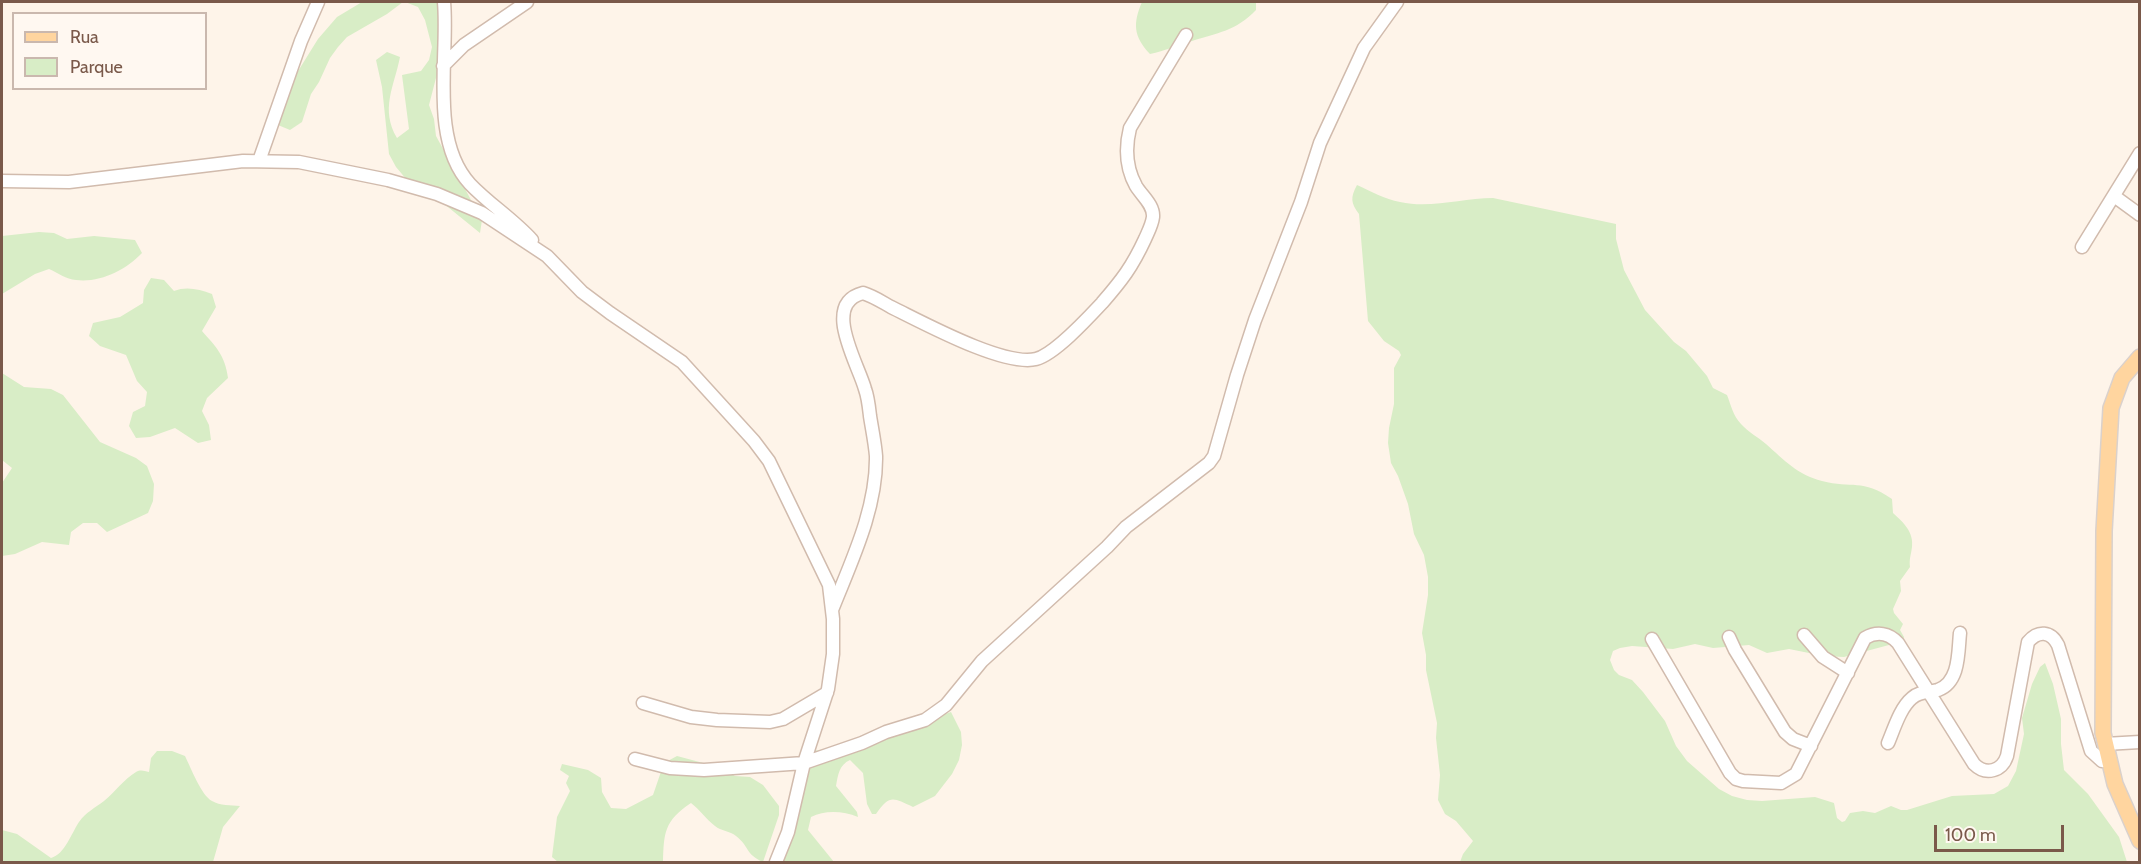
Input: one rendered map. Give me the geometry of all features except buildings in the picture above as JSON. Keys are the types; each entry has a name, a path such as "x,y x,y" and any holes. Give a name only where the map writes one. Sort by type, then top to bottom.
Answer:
{"main road":[{"path":"2139,357 2122,378 2111,408 2104,531 2103,733 2115,784 2139,841"}],"street":[{"path":"259,161 301,41 318,2"},
{"path":"444,2 445,111 450,146 460,169 470,184 527,235 582,292 682,362 754,441 769,461 829,585 833,654 827,693 804,763 788,832 776,862"},
{"path":"443,66 464,45 527,2"},
{"path":"635,759 670,768 704,770 804,763 925,720 946,705 982,661 1126,527 1209,463 1214,456 1255,320 1301,202 1320,143 1364,48 1384,17 1397,2"},
{"path":"832,611 866,518 874,487 876,456 865,389 843,326 844,306 851,298 862,293 990,354 1021,360 1035,359 1047,354 1090,316 1118,286 1131,268 1151,224 1152,210 1130,172 1127,140 1130,128 1186,35"},
{"path":"2082,247 2139,153"},
{"path":"2,182 69,182 232,162 299,162 388,180 437,194 482,213 547,256"},
{"path":"2114,196 2139,215"},
{"path":"1888,743 1909,700 1920,693 1944,687 1953,676 1960,633"},
{"path":"1652,639 1730,773 1736,779 1781,783 1800,770 1865,638 1875,634 1886,634 1898,643 1974,764 1982,770 1998,769 2004,764 2028,642 2036,634 2048,634 2058,645 2091,751 2102,761 2108,760"},
{"path":"1804,635 1823,657 1848,673"},
{"path":"1729,637 1785,732 1793,739 1811,746"},
{"path":"643,703 691,717 770,722 783,719 827,693"},
{"path":"2105,744 2139,742"}],"green space":[{"path":"362,2 403,2 347,37 338,47 311,94 302,122 290,130 278,125 295,76 318,39 337,17"},
{"path":"405,2 447,2 447,53 436,78 429,105 436,136 482,220 480,233 438,199 407,180 389,154 382,87 376,60 387,52 400,57 389,108 389,117 397,138 409,129 402,75 421,71 429,60 432,47 425,20 418,7"},
{"path":"1142,2 1256,2 1256,10 1241,23 1226,30 1150,54 1140,41 1136,29 1137,16"},
{"path":"1357,185 1389,199 1412,204 1493,198 1616,224 1616,239 1624,270 1645,310 1674,342 1686,351 1707,376 1713,388 1727,395 1734,414 1744,427 1806,475 1832,483 1873,488 1892,499 1893,513 1907,528 1912,542 1910,567 1900,581 1901,591 1893,609 1903,624 1900,630 1904,637 1902,644 1889,645 1844,657 1824,656 1789,649 1767,653 1749,645 1713,648 1695,644 1673,649 1632,646 1613,651 1610,660 1614,670 1619,675 1632,680 1643,692 1665,721 1676,746 1687,761 1719,789 1732,796 1762,801 1815,797 1834,803 1837,818 1842,822 1850,813 1863,811 1875,813 1891,806 1907,810 1952,796 1994,794 2008,786 2016,771 2024,734 2022,718 2032,684 2040,667 2045,663 2053,684 2061,719 2064,770 2088,794 2119,837 2127,862 1460,862 1473,841 1456,821 1445,814 1438,800 1440,775 1436,738 1437,723 1426,670 1422,633 1428,595 1428,577 1424,555 1414,534 1408,504 1391,463 1388,443 1394,404 1394,368 1401,355 1399,351 1384,341 1368,321 1359,214 1352,200"},
{"path":"39,232 54,233 67,239 94,236 135,240 142,253 120,270 103,277 76,280 49,269 35,274 2,294 2,236"},
{"path":"151,278 164,280 174,291 193,289 212,294 216,307 202,331 222,357 228,378 207,398 202,411 209,425 211,440 198,443 175,428 150,437 136,438 129,426 133,412 145,406 147,392 137,381 126,355 100,346 89,336 93,323 120,317 143,303 144,290"},
{"path":"2,373 24,387 51,389 63,395 100,442 136,458 147,466 154,484 153,501 148,513 107,532 97,523 83,523 71,532 69,545 42,542 15,554 2,556 2,483 12,468 2,460"},
{"path":"951,712 961,732 962,745 959,760 952,774 935,796 913,807 892,800 885,803 876,814 872,814 867,804 863,773 850,760 841,768 836,786 857,812 858,817 846,813 822,813 811,817 808,830 834,862 772,862 814,750 822,751"},
{"path":"157,751 172,751 185,756 200,787 212,801 218,804 240,806 223,827 213,862 2,862 2,830 17,834 51,858 56,856 64,848 85,815 132,775 143,770 149,772 151,758"},
{"path":"677,756 722,768 735,776 750,777 763,785 779,806 779,815 763,862 753,856 736,836 715,826 691,803 675,816 667,828 663,862 558,862 552,857 557,817 570,791 566,783 569,776 560,770 562,764 588,770 601,778 602,792 611,808 626,809 653,795 664,763"}]}
